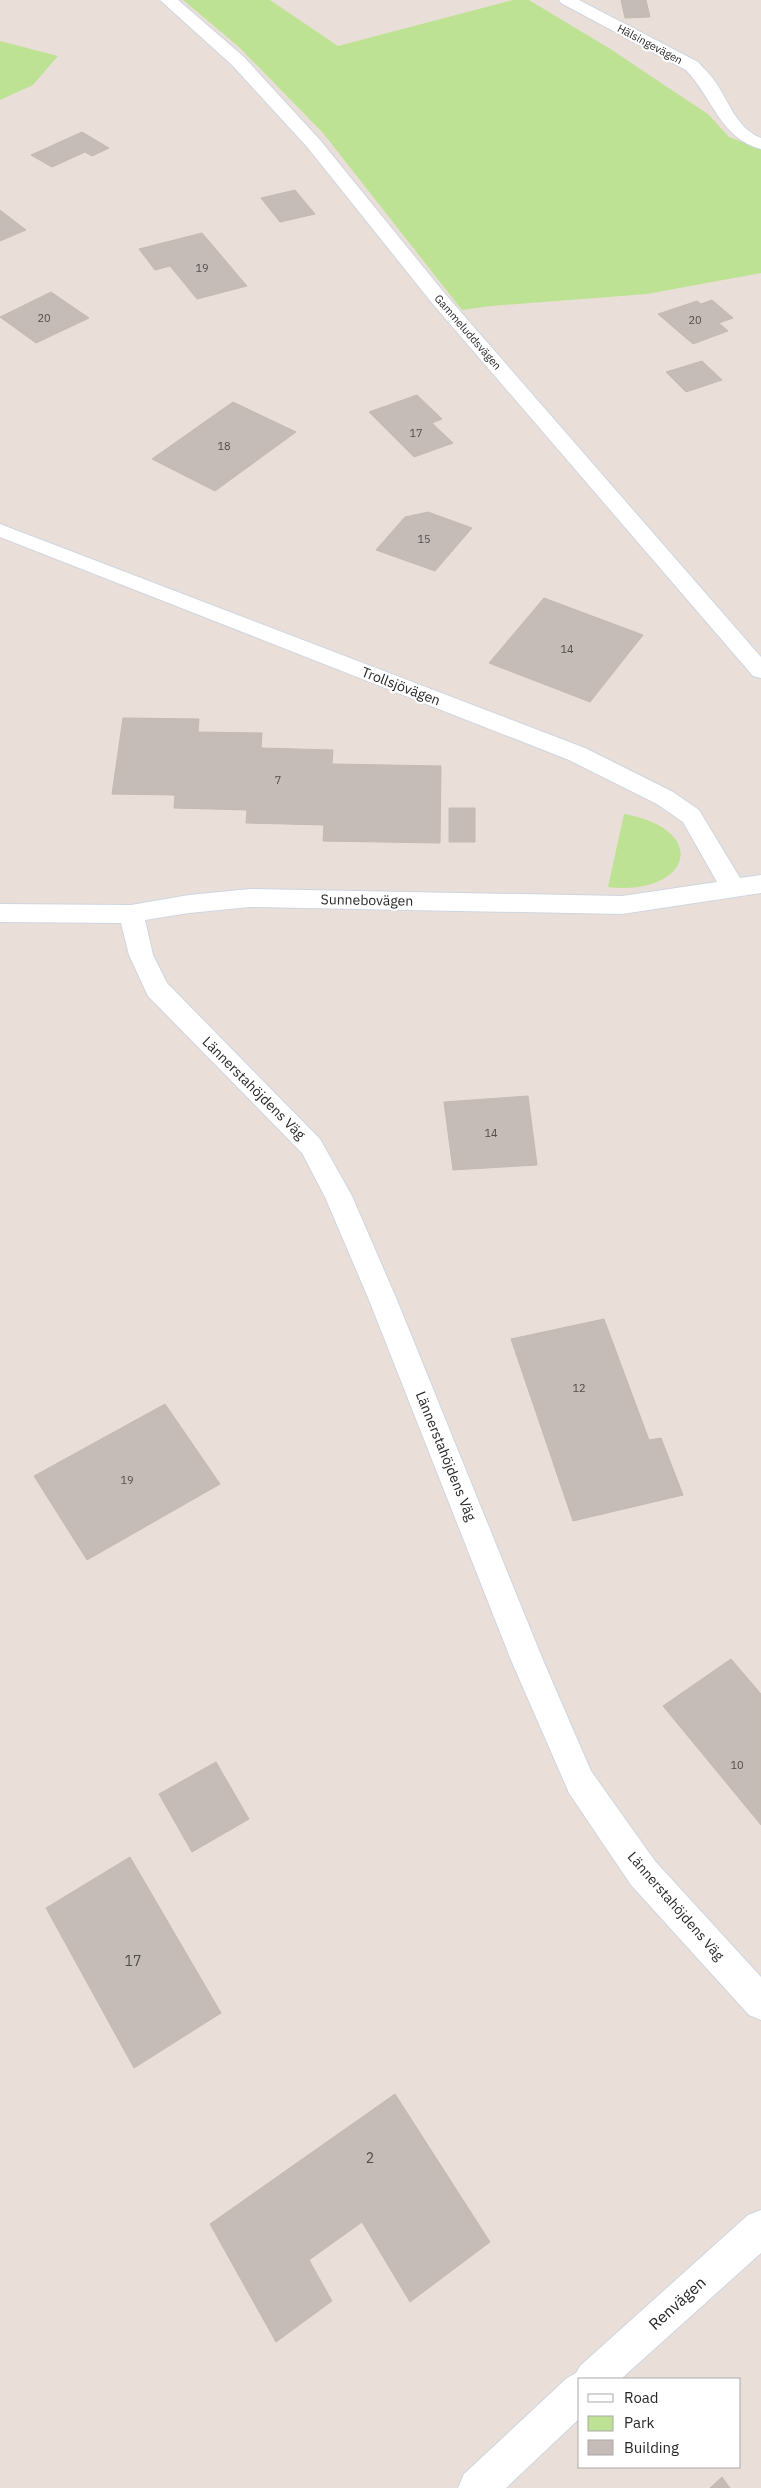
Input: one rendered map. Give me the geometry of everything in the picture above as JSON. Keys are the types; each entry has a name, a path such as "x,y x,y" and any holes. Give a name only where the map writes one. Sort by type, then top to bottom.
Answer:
{"street":[{"name":"Gammeluddsvägen","path":"168,0 238,61 314,144 439,298 761,671"},
{"name":"Hälsingevägen","path":"567,0 692,66 707,82 731,123 746,138 761,144"},
{"name":"Trollsjövägen","path":"0,530 586,759 665,798 691,816 733,888"},
{"path":"733,888 761,884"},
{"name":"Sunnebovägen","path":"0,913 131,914 189,904 250,898 622,905 733,888"},
{"name":"Lännerstahöjdens Väg","path":"131,914 141,955 157,989 311,1146 338,1196 383,1300 526,1660 580,1782 643,1873 761,2003"},
{"name":"Renvägen","path":"593,2378 761,2228"},
{"path":"478,2488 578,2393"}],"green space":[{"path":"183,0 270,0 338,46 513,0 529,0 612,50 708,114 729,137 761,149 761,273 647,294 462,310 323,133 239,47"},
{"path":"0,41 58,56 33,85 0,100"},
{"path":"624,814 652,822 670,834 679,847 680,860 672,873 657,882 636,887 608,887"}],"building":[{"path":"621,0 646,0 650,17 625,18"},
{"path":"82,132 109,148 92,156 85,152 52,167 31,155"},
{"path":"295,190 315,214 280,222 261,198"},
{"path":"0,210 26,230 0,241"},
{"path":"202,233 247,286 197,299 170,266 155,270 139,249"},
{"path":"51,292 89,318 36,343 0,317"},
{"path":"712,300 733,318 719,323 728,331 693,344 658,314 697,301 701,304"},
{"path":"702,361 722,380 686,392 666,372"},
{"path":"417,395 442,419 432,423 453,443 414,457 369,412"},
{"path":"233,402 296,432 215,491 152,459"},
{"path":"428,512 472,528 435,571 376,550 405,517"},
{"path":"544,598 643,635 590,702 489,663"},
{"path":"123,718 199,719 198,732 262,733 261,748 333,750 332,764 441,766 440,843 323,841 324,825 246,823 247,810 174,808 175,795 112,794"},
{"path":"449,808 475,808 475,842 449,842"},
{"path":"528,1096 537,1165 453,1170 444,1102"},
{"path":"604,1319 649,1440 661,1438 683,1495 573,1521 511,1339"},
{"path":"165,1404 220,1484 87,1560 34,1476"},
{"path":"731,1659 761,1694 761,1825 663,1706"},
{"path":"216,1762 249,1819 192,1852 159,1794"},
{"path":"130,1857 221,2013 134,2068 46,1908"},
{"path":"395,2094 490,2242 410,2302 362,2222 309,2260 332,2301 276,2342 210,2224"},
{"path":"722,2477 730,2488 710,2488"}]}
